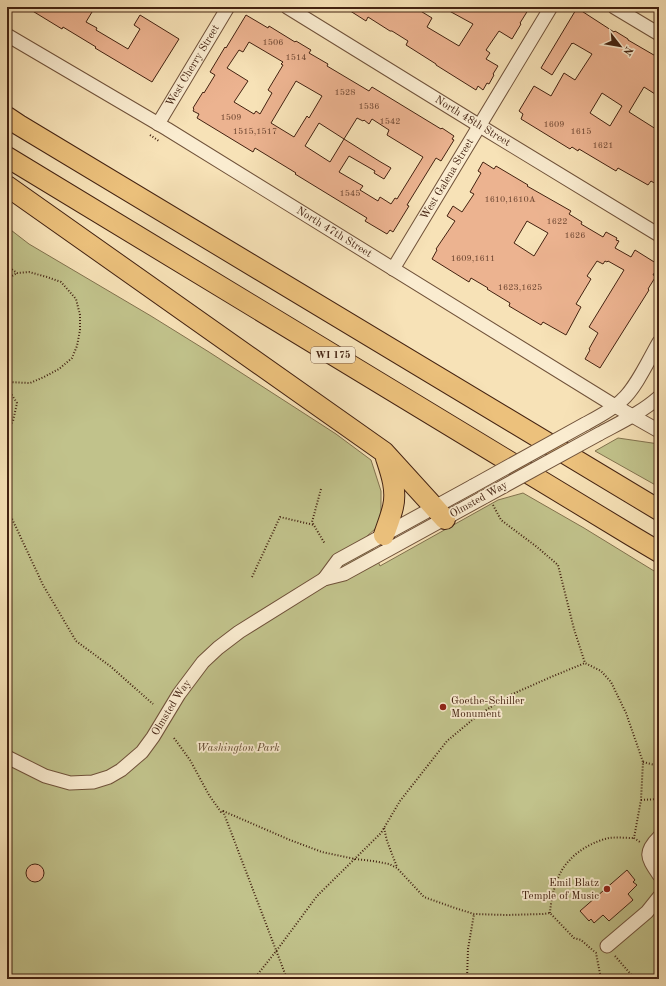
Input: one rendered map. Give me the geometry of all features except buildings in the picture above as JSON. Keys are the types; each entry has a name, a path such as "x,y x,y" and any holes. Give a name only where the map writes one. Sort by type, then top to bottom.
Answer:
{"highway":[{"path":"7,117 32,134 659,510"},
{"name":"WI 175","path":"7,157 659,552"},
{"path":"7,186 384,452 439,513"},
{"path":"384,452 392,474 394,491 394,506 384,534"}],"street":[{"name":"West Cherry Street","path":"158,124 228,7"},
{"name":"North 48th Street","path":"287,7 659,235"},
{"name":"West Galena Street","path":"393,269 551,7"},
{"path":"614,7 659,34"},
{"name":"North 47th Street","path":"7,36 158,124 615,406 659,431"},
{"name":"Olmsted Way","path":"7,757 44,776 70,783 93,782 109,777 122,770 142,752 153,737 179,694 203,662 218,648 239,632 324,579 344,574 439,513 473,486 615,406 623,400 630,391 659,342"},
{"name":"Olmsted Way","path":"324,579 338,560 384,534 439,513 489,500 632,416 659,397"},
{"path":"659,838 650,847 649,851 649,857 659,875"},
{"path":"607,946 647,912 659,898"}],"path":[{"path":"150,135 159,141"},
{"path":"7,266 17,273"},
{"path":"7,279 17,273 29,272 60,282 76,300 80,315 80,330 77,346 72,358 59,369 30,383 7,382"},
{"path":"7,387 17,403 13,421 7,429"},
{"path":"321,489 312,522 325,544"},
{"path":"489,500 501,520 538,547 558,565 574,629 585,663 601,671 611,682 626,713 643,762 642,800 634,838"},
{"path":"7,508 43,585 76,641 110,666 152,704"},
{"path":"252,577 280,517 314,524"},
{"path":"254,979 317,896 381,833 400,801 447,741 477,716 508,696 585,663"},
{"path":"174,738 190,760 209,795 222,812 322,852 389,864 397,868 424,897 474,914 506,915 550,913"},
{"path":"643,762 659,766"},
{"path":"642,800 659,799"},
{"path":"223,812 287,979"},
{"path":"384,827 387,841 397,868"},
{"path":"601,979 596,953 581,940 574,938 550,913 551,902 560,874 568,861 582,850 596,842 611,838 634,838 650,849"},
{"path":"467,979 468,949 474,914"},
{"path":"607,946 635,979"}],"green space":[{"name":"Washington Park","path":"7,227 29,244 209,352 336,434 371,460 381,491 381,521 367,536 380,566 498,500 523,493 659,574 659,979 7,979"},
{"path":"618,438 659,444 659,487 595,451"}],"place":[{"name":"Goethe-Schiller Monument","path":"443,707"},
{"name":"Emil Blatz Temple of Music","path":"607,889"}]}
